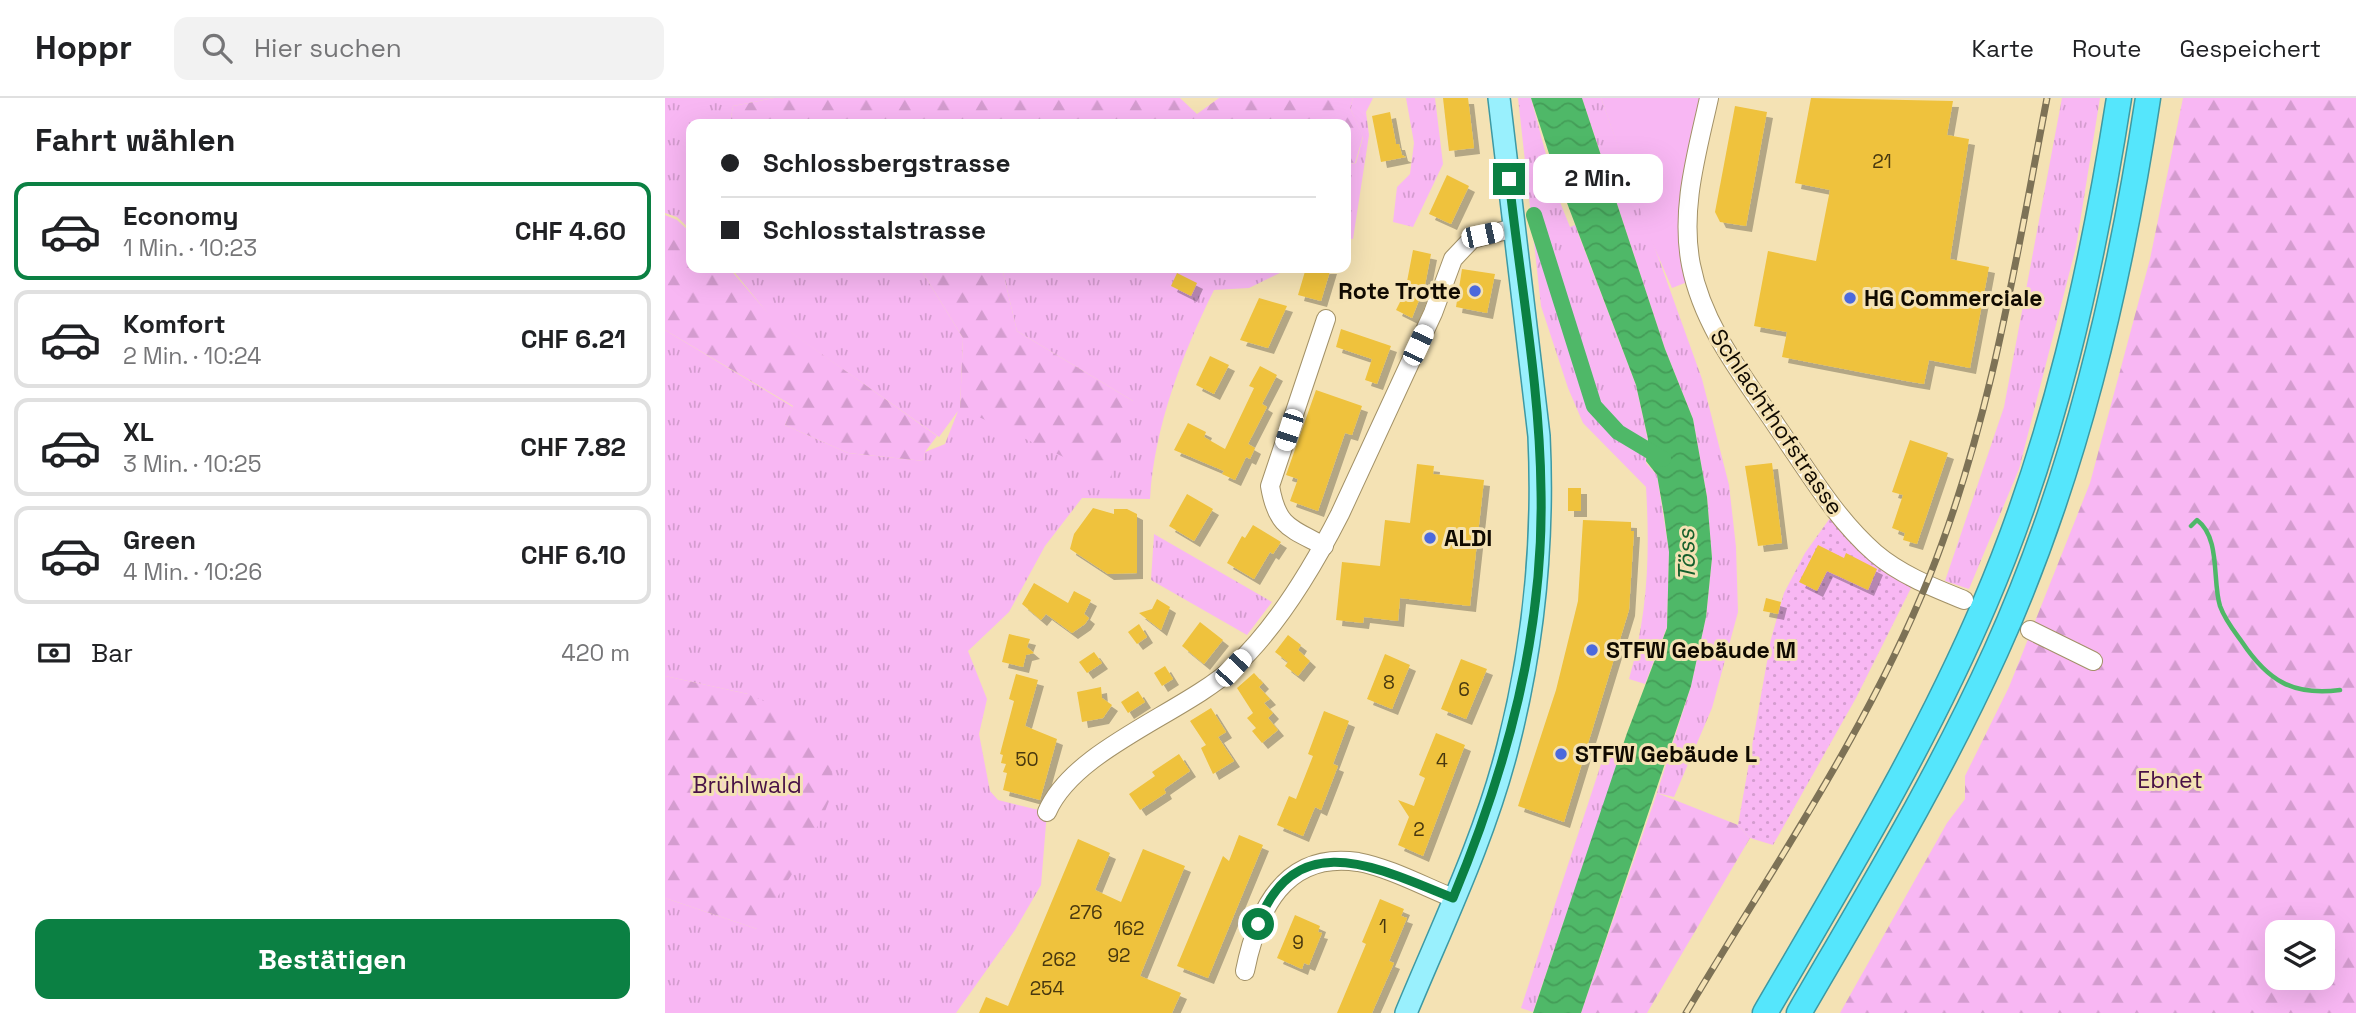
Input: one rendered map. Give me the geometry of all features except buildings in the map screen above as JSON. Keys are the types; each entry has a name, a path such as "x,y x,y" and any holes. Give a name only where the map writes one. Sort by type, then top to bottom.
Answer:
{"highway":[{"path":"1765,1013 1916,749 1970,638 2002,563 2043,447 2071,344 2100,208 2119,98"},
{"path":"1798,1013 1941,762 1996,650 2028,573 2070,455 2096,363 2121,254 2148,98"}],"main road":[{"path":"1406,1013 1453,898 1508,748 1529,646 1537,580 1541,492 1539,436 1499,98"}],"street":[{"name":"Schlachthofstrasse","path":"1709,98 1694,167 1688,222 1691,266 1714,330 1824,495 1853,532 1895,568 1964,600"},
{"path":"1047,812 1062,786 1084,768 1233,668 1258,641 1324,546 1433,313 1453,259 1472,239 1514,228"},
{"path":"1324,546 1287,526 1274,510 1270,486 1326,319"},
{"path":"2030,629 2093,662"},
{"path":"1245,971 1251,942 1265,906 1280,886 1300,871 1325,862 1355,862 1453,898"}],"green space":[{"path":"665,98 774,98 733,106 731,119 686,119 686,225 677,217 665,213"},
{"path":"774,98 1180,98 1197,114 1219,98 1353,98 1350,108 1363,136 1355,163 1351,164 1351,119 731,119 733,106"},
{"path":"1353,98 1373,98 1366,112 1369,135 1353,239 1351,164 1356,163 1363,137 1350,108"},
{"path":"1406,98 1435,98 1443,164 1413,227 1393,222 1397,187 1410,174 1414,143"},
{"path":"1518,98 1531,98 1556,192 1570,227 1575,225 1636,385 1648,440 1645,442 1646,463 1657,475 1669,551 1667,627 1645,684 1629,679 1644,607 1648,536 1646,487 1583,423 1568,388 1541,306"},
{"path":"1582,98 1601,98 1702,379 1729,485 1736,547 1738,612 1712,708 1674,797 1657,793 1691,686 1706,617 1712,558 1707,497 1693,419 1665,349"},
{"path":"1601,98 1709,98 1694,167 1695,279 1672,288 1649,235"},
{"path":"2062,98 2100,98 2076,247 2019,469 1969,589 1945,581 2004,407"},
{"name":"Ebnet","path":"2183,98 2356,98 2356,1013 1840,1013 1947,823 1965,799 1965,776 2009,687 2090,483 2150,259"},
{"path":"665,215 677,220 686,228 686,273 733,273 774,320 937,436 925,452 924,461 848,453 785,425 793,406 665,330"},
{"path":"735,273 923,273 963,338 960,408 1133,401 1017,331 1003,273 1280,273 1249,288 1214,290 1171,392 1157,445 1150,499 1082,498 1045,546 1009,612 968,651 987,699 979,734 990,791 998,800 1047,812 1041,885 1015,930 956,1013 665,1013 665,898 757,929 748,694 665,676 665,330 793,407 785,425 848,453 924,461 925,452 945,444 958,411 939,437 773,320"},
{"path":"923,273 1003,273 1017,331 1133,401 1110,479 960,408 963,338"},
{"path":"1835,511 1915,580 1856,698 1773,845 1750,838 1738,825 1771,639 1784,593 1805,553"},
{"path":"1154,534 1272,602 1247,635 1151,580"},
{"name":"Brühlwald","path":"665,676 748,694 792,713 830,754 834,788 824,814 794,871 757,929 665,898"},
{"path":"1606,749 1621,754 1533,1012 1521,1008"},
{"path":"1657,793 1738,825 1750,838 1647,1013 1581,1013"}],"water":[{"name":"Töss","path":"1531,98 1582,98 1665,349 1693,419 1707,497 1712,558 1706,617 1691,686 1581,1013 1533,1013 1627,733 1667,628 1669,552 1657,475 1646,461 1648,439 1636,385 1553,166"}],"waterway":[{"path":"1534,215 1594,406 1618,432 1663,459"},
{"path":"2191,526 2197,520 2210,538 2220,606 2252,656 2272,676 2295,688 2309,691 2340,690"}],"railway":[{"path":"1686,1013 1848,744 1878,689 1930,575 1970,459 1986,399 2047,98"}],"place":[{"name":"Rote Trotte","path":"1475,291"},
{"name":"HG Commerciale","path":"1850,298"},
{"name":"ALDI","path":"1430,538"},
{"name":"STFW Gebäude M","path":"1592,650"},
{"name":"STFW Gebäude L","path":"1561,754"}],"route":[{"path":"1258,924 1265,906 1280,886 1300,871 1325,862 1371,865 1453,898 1488,808 1508,748 1521,690 1532,631 1540,542 1539,436 1509,179"}]}
